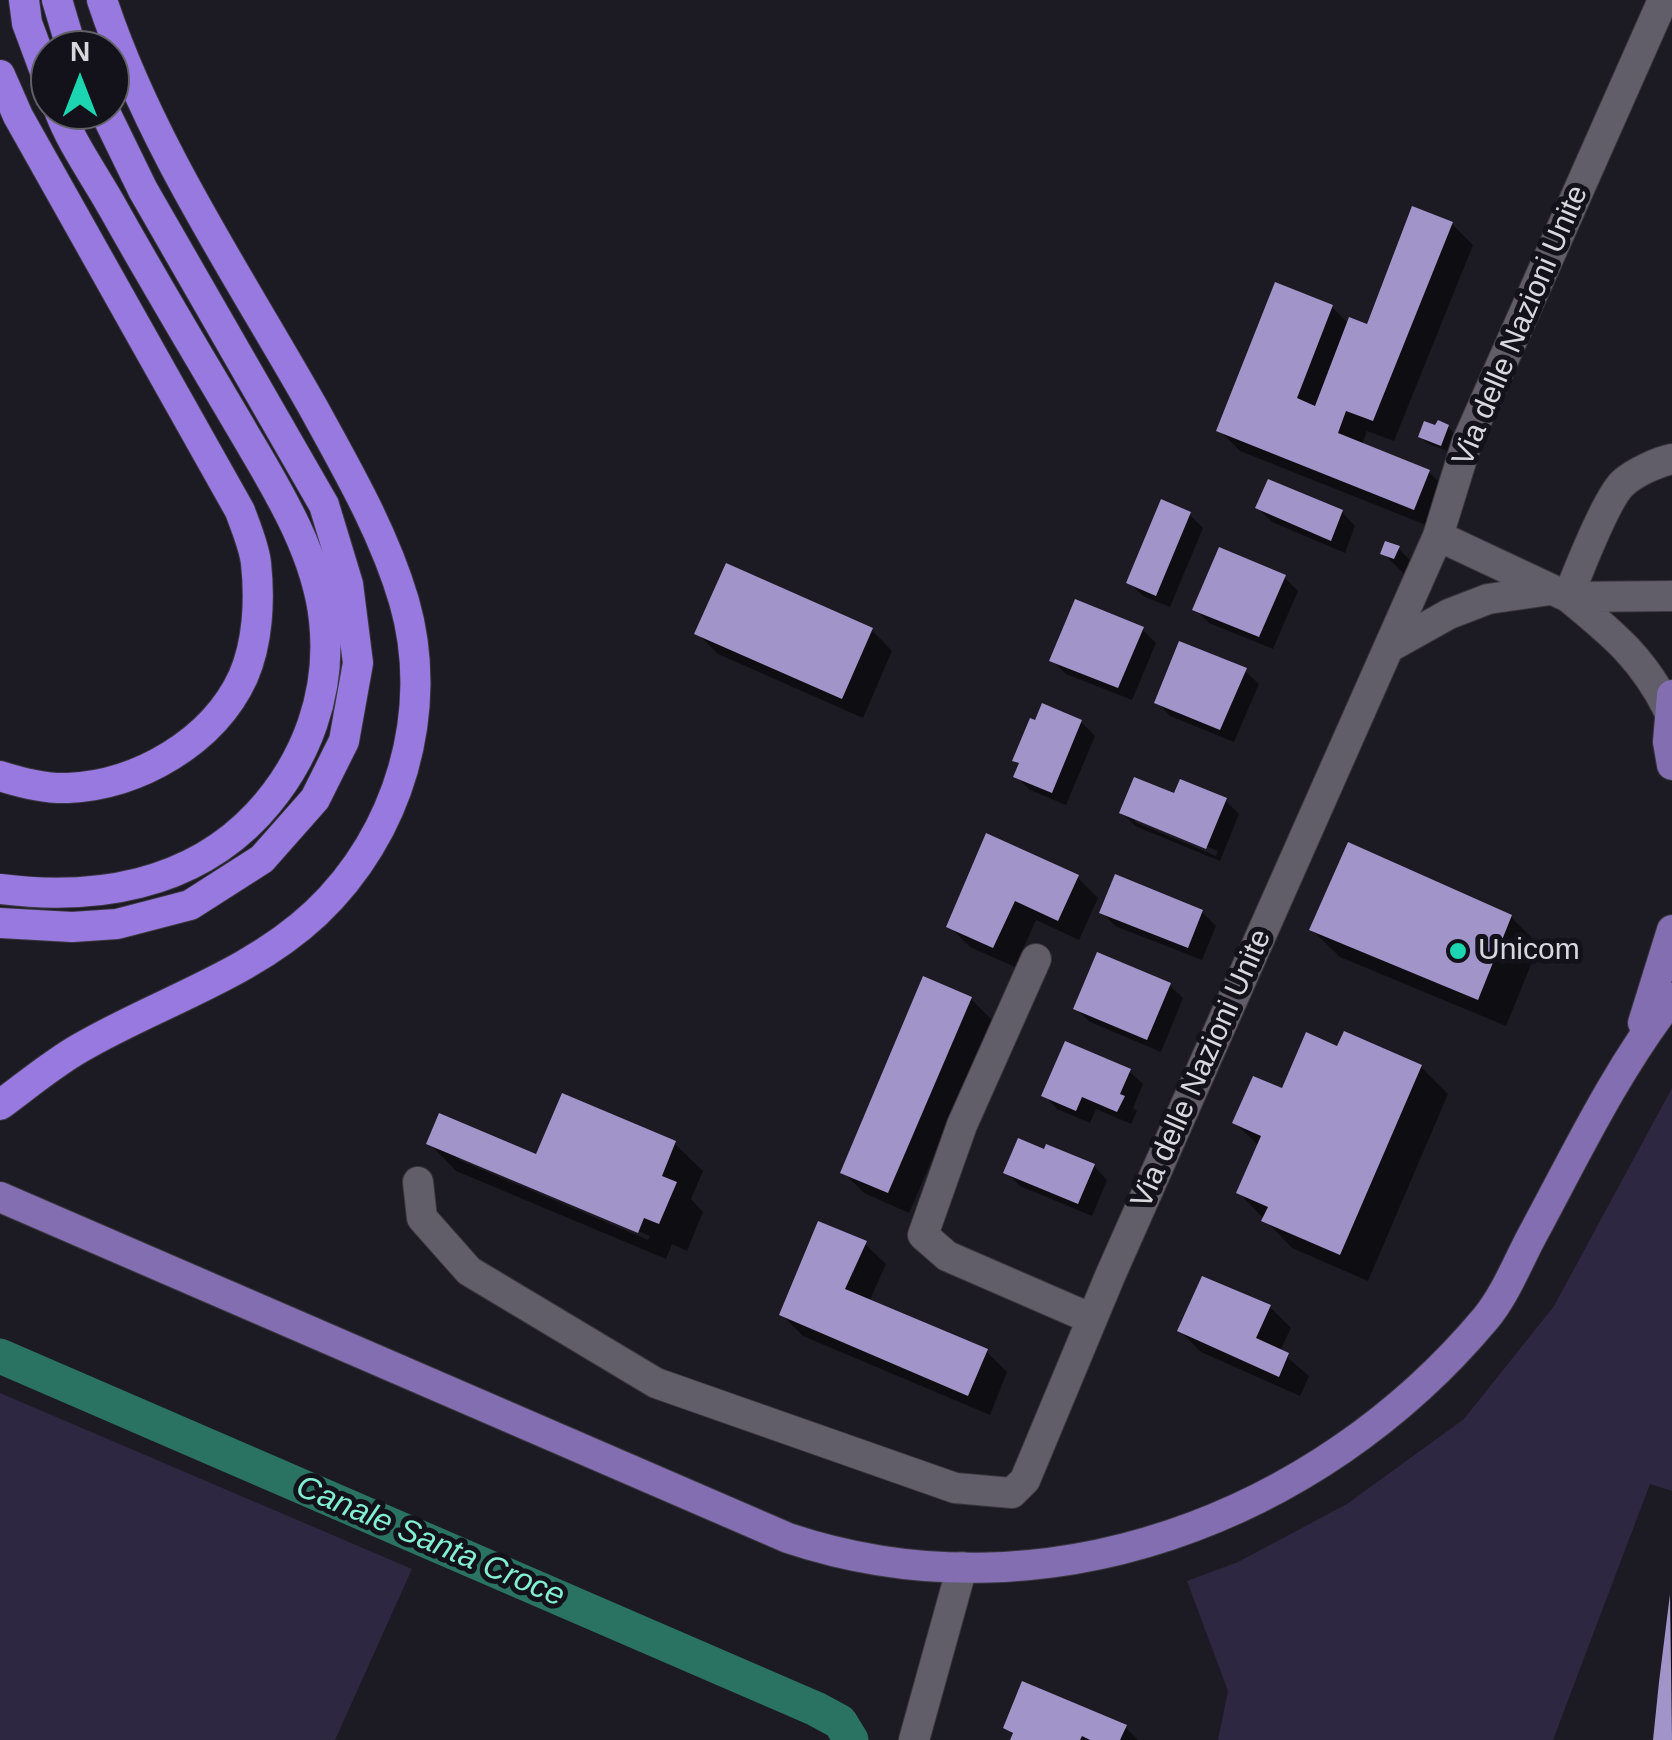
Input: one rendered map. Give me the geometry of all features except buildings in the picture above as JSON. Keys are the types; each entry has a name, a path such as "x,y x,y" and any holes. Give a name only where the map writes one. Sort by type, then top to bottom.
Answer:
{"highway":[{"path":"24,0 30,31"},
{"path":"57,0 66,30"},
{"path":"0,1104 80,1048 273,950 318,911 376,836 398,790 409,747 416,692 404,602 367,505 173,162 119,52 102,0"},
{"path":"0,74 18,116 240,511 256,559 258,602 254,637 243,676 225,705 194,738 160,763 104,783 67,788 32,786 0,776"},
{"path":"0,889 80,893 130,886 164,877 230,842 284,786 305,746 320,703 326,660 324,616 300,538 269,476 70,130"},
{"path":"0,923 72,927 117,924 190,905 262,860 315,799 344,741 358,663 348,584 324,505 143,190 114,130"}],"main road":[{"path":"1670,703 1668,742 1672,765"},
{"path":"1636,1045 1672,930"},
{"path":"1,1198 788,1538 828,1552 881,1561 962,1567 1031,1565 1110,1554 1194,1529 1267,1496 1391,1416 1488,1316 1636,1045 1672,998"}],"street":[{"name":"Via delle Nazioni Unite","path":"418,1182 422,1218 469,1272 656,1383 956,1488 1012,1493 1025,1480 1092,1319 1390,647 1438,536 1467,442 1662,0"},
{"path":"1559,594 1621,484 1663,460 1672,459"},
{"path":"1438,536 1559,594 1627,645 1670,703"},
{"path":"1390,647 1449,614 1488,600 1559,594 1672,596"},
{"path":"1036,959 962,1125 923,1235 947,1256 1092,1319"},
{"path":"914,1740 962,1567"}],"shaded area":[{"path":"1672,1088 1672,1491 1650,1484 1553,1740 1218,1740 1228,1691 1187,1581 1238,1562 1347,1504 1464,1419 1554,1306"},
{"path":"0,1393 412,1569 335,1740 0,1740"}],"waterway":[{"name":"Canale Santa Croce","path":"0,1356 816,1709 840,1722 851,1740"}],"place":[{"name":"Unicom","path":"1458,951"}]}
